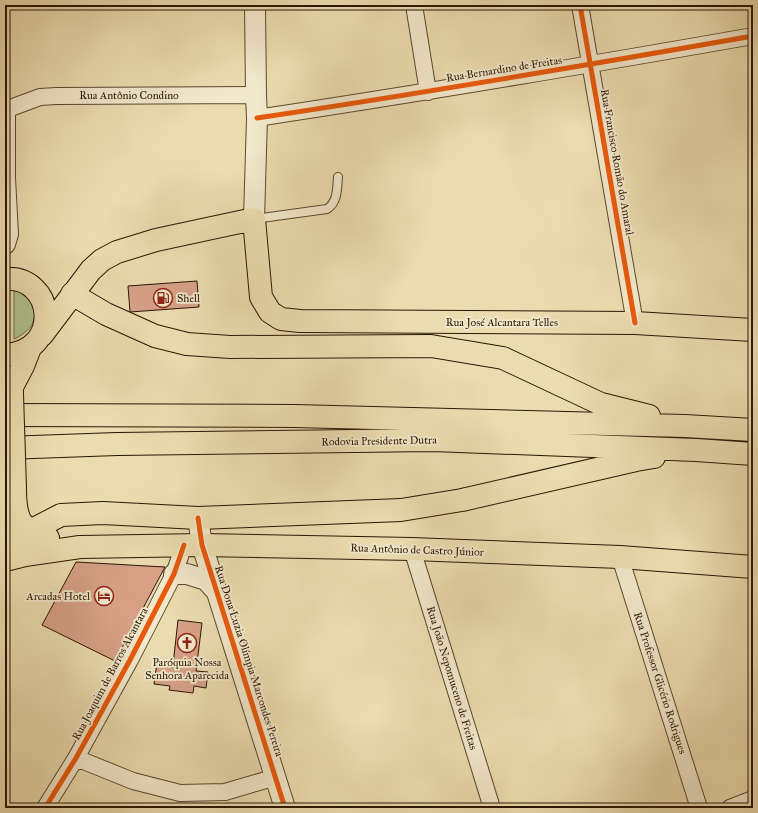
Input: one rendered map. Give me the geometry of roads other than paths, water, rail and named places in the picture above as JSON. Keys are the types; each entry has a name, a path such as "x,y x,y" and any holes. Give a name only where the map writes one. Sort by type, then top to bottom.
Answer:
{"main road":[{"name":"Rua José Alcantara Telles","path":"254,219 261,297 270,312 281,319 300,321 635,323 753,330"},
{"path":"5,355 18,353 36,342 91,270 102,260 117,252 156,240 254,219"},
{"path":"13,280 72,294 106,314 155,336 187,344 230,348 431,346 503,358 601,404 685,426"},
{"path":"5,533 12,500 9,386 46,323 46,310 41,297 33,287 13,280"},
{"name":"Rodovia Presidente Dutra","path":"5,415 295,416 685,426 753,430"},
{"name":"Rodovia Presidente Dutra","path":"5,448 117,444 433,440 696,450 753,454"},
{"path":"5,547 30,531 61,515 103,513 198,518 401,510 462,500 636,460 696,450"},
{"path":"12,500 20,520 30,531 39,536 80,547"},
{"name":"Rua Antônio de Castro Júnior","path":"80,547 193,545 412,549 620,557 753,567"},
{"path":"5,560 25,555 80,547"}],"street":[{"path":"254,219 257,118 255,5"},
{"path":"414,5 428,92"},
{"name":"Rua Francisco Romão do Amaral","path":"580,5 635,323"},
{"name":"Rua Bernardino de Freitas","path":"257,118 428,92 753,36"},
{"name":"Rua Antônio Condino","path":"5,110 36,98 56,96 256,95"},
{"path":"5,110 5,178 8,234 5,244"},
{"name":"Rua Dona Luzia Olímpia Marcondes Pereira","path":"198,518 193,545 217,592 286,808"},
{"name":"Rua Joaquim de Barros Alcantara","path":"45,808 76,758 174,574 193,545"},
{"name":"Rua João Nepomuceno de Freitas","path":"412,549 492,808"},
{"name":"Rua Professor Glicério Rodrigues","path":"620,557 699,808"},
{"path":"174,574 187,574 206,580 217,592"},
{"path":"76,758 133,781 180,793 225,792 276,777"},
{"path":"730,808 753,799"}],"lane":[{"path":"254,219 328,209 332,206 335,200 338,177"}],"place":[{"name":"Shell","path":"163,298"},
{"name":"Arcadas Hotel","path":"104,596"},
{"name":"Paróquia Nossa Senhora Aparecida","path":"187,643"}]}
